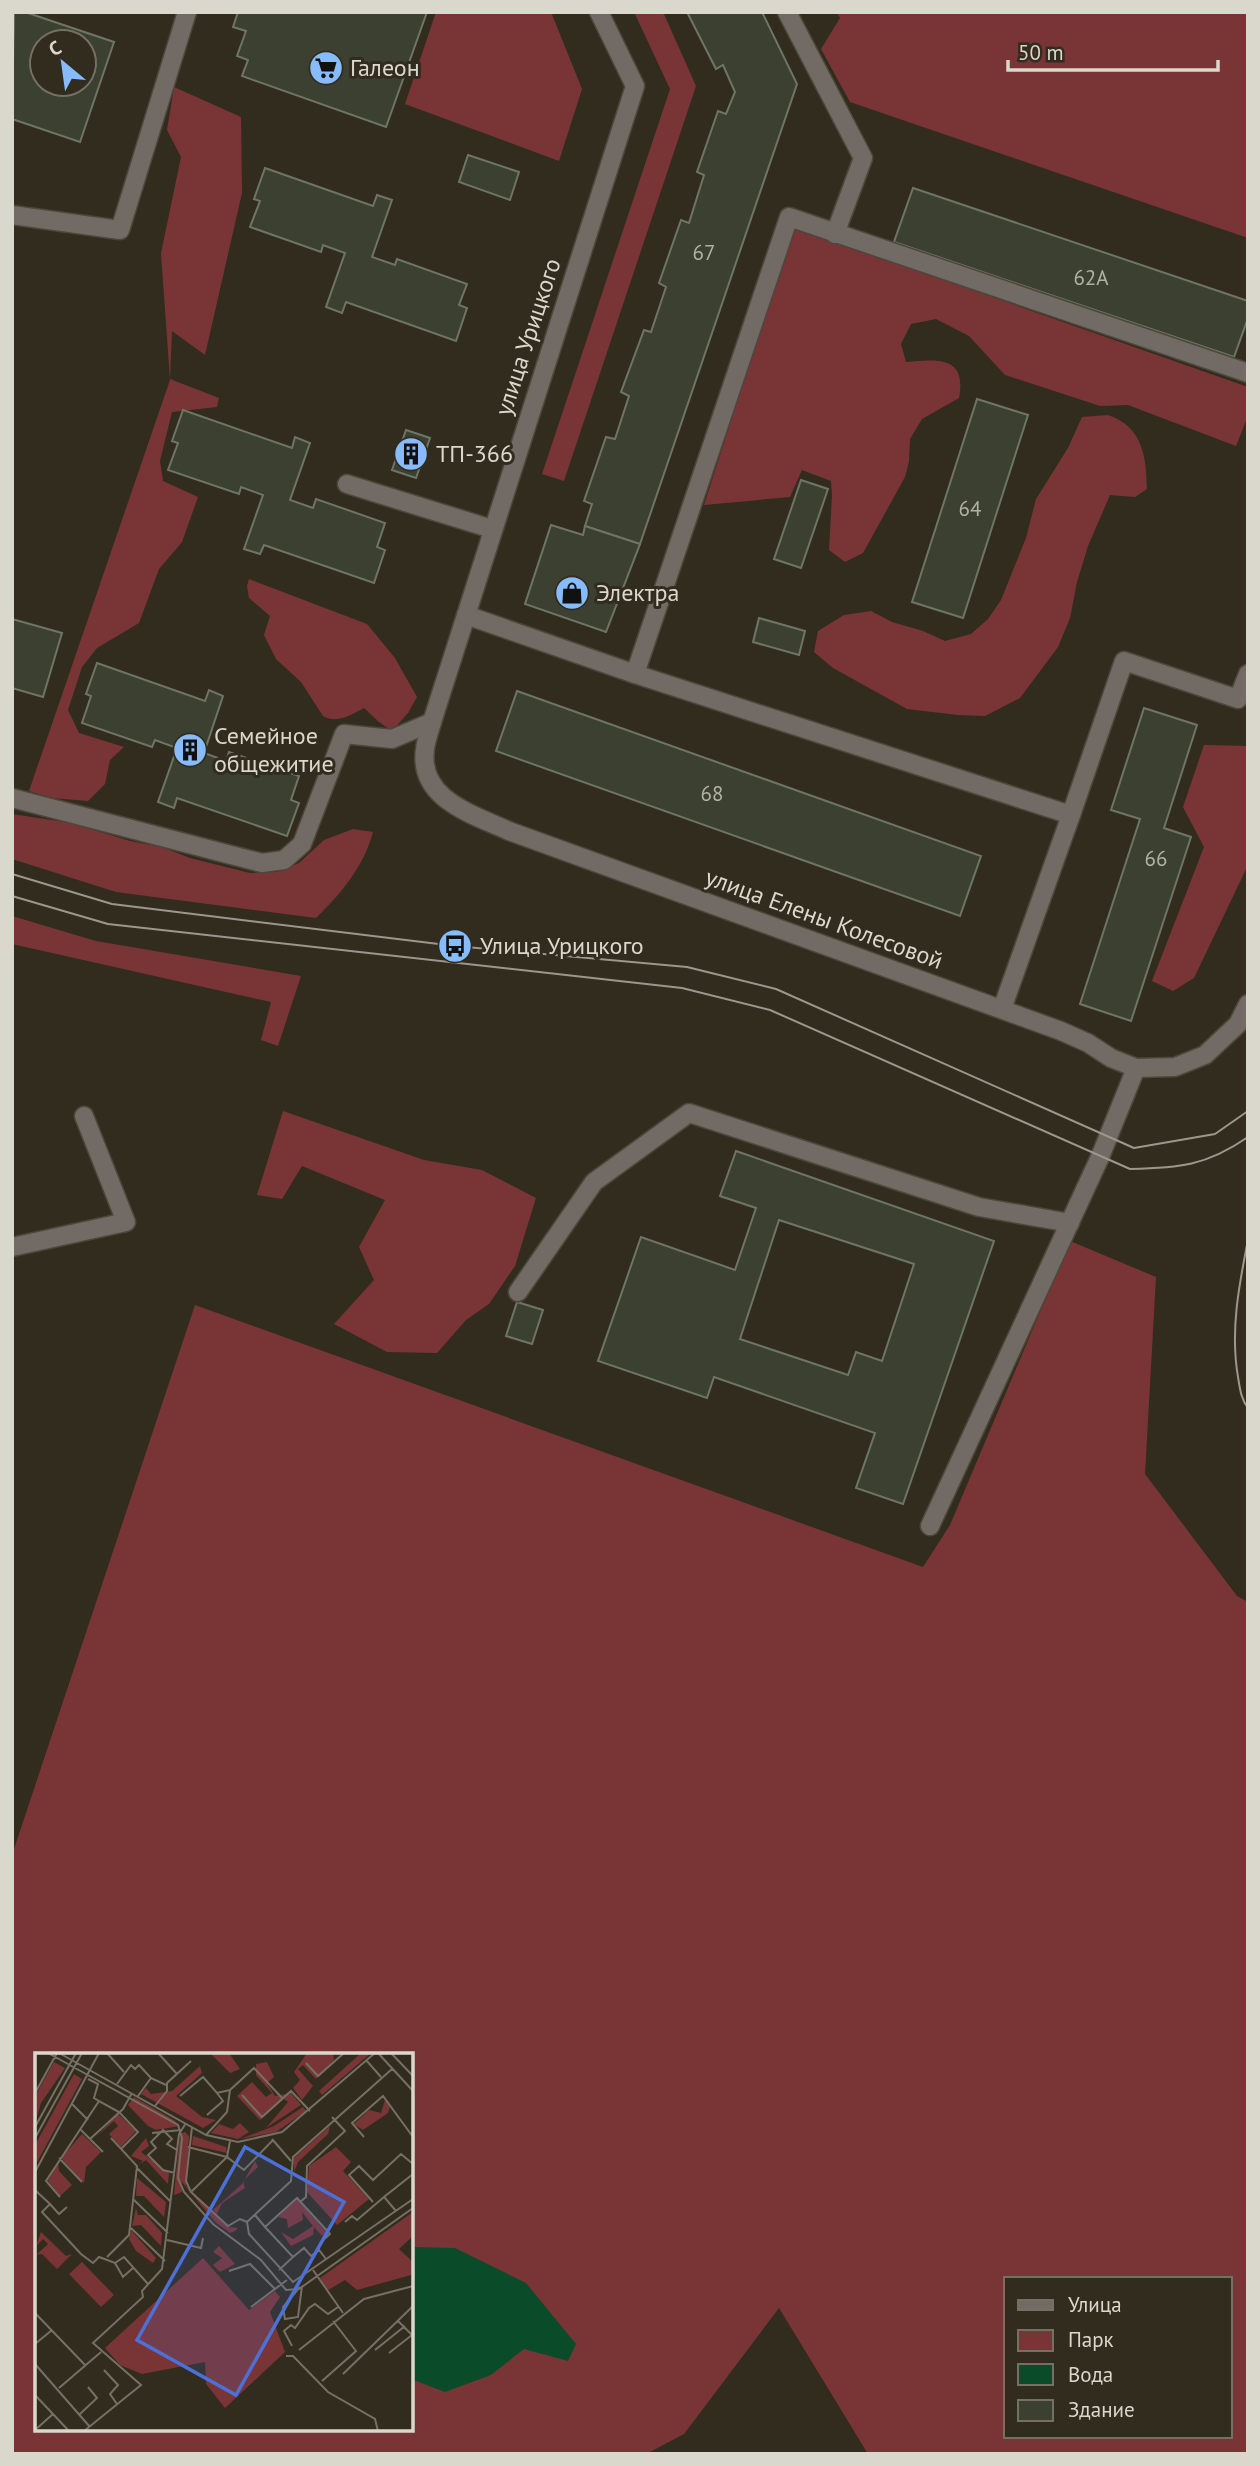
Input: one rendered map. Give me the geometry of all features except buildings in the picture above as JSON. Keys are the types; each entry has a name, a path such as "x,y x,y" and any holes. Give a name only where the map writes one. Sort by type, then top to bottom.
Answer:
{"street":[{"path":"12,215 120,230 187,12"},
{"path":"787,12 863,158 835,234"},
{"name":"улица Урицкого","path":"432,722 635,86 607,15"},
{"path":"635,674 789,217 1248,373"},
{"path":"347,484 492,529"},
{"path":"466,615 635,674 1071,815"},
{"path":"1002,1009 1124,660 1238,699 1248,674"},
{"path":"12,798 262,863 284,860 302,844 344,734 392,739 432,722"},
{"name":"улица Елены Колесовой","path":"432,722 425,749 426,774 440,796 455,806 509,831 1061,1031 1136,1068 1175,1067 1205,1055 1238,1024 1248,1004"},
{"path":"930,1526 1100,1157 1136,1068"},
{"path":"518,1292 594,1182 689,1113 979,1207 1070,1223"},
{"path":"12,1247 126,1222 84,1116"}],"green space":[{"path":"436,12 551,12 582,89 559,161 405,104"},
{"path":"663,12 696,86 564,481 542,474 670,89 635,14"},
{"path":"837,12 1248,12 1248,238 850,102 821,49 840,18"},
{"path":"174,87 241,117 242,193 205,355 172,331 170,379 219,398 217,407 172,412 160,461 163,481 198,497 182,542 159,569 139,623 97,648 82,667 68,710 79,733 124,747 110,760 105,784 88,801 52,798 29,791 170,380 161,253 181,157 167,130"},
{"path":"793,227 1248,387 1248,416 1236,446 1128,405 1100,406 1005,375 969,336 936,319 911,324 901,344 906,362 939,361 954,367 959,374 959,398 922,419 910,439 905,477 863,553 845,562 829,550 831,481 802,470 790,497 704,505"},
{"path":"1108,415 1129,427 1140,444 1147,489 1135,497 1110,495 1088,546 1070,618 1058,647 1020,698 985,716 907,709 833,668 814,652 818,631 844,615 871,611 892,622 945,641 971,634 988,619 1001,600 1026,538 1036,499 1068,448 1082,417"},
{"path":"249,579 367,624 395,658 417,697 408,713 392,731 364,708 339,719 323,716 301,682 276,659 264,635 270,616 249,598"},
{"path":"1248,743 1248,865 1194,978 1173,991 1152,981 1204,847 1183,807 1204,745 1247,746"},
{"path":"12,814 71,823 250,873 277,872 299,863 324,840 353,829 373,832 351,879 316,918 116,892 12,859"},
{"path":"12,916 96,941 301,976 278,1046 261,1040 271,1002 12,944"},
{"path":"283,1111 424,1160 482,1170 536,1198 515,1266 489,1304 466,1320 437,1353 387,1352 334,1324 374,1280 359,1247 385,1200 302,1166 282,1199 257,1195"},
{"path":"1070,1241 1156,1277 1145,1474 1237,1596 1248,1602 1248,2454 868,2454 779,2308 684,2434 646,2454 12,2454 12,1855 195,1305 923,1567 950,1525"}],"water":[{"path":"415,2247 455,2248 526,2283 576,2344 568,2361 524,2349 491,2375 445,2392 413,2380"}],"tram line":[{"path":"12,874 112,904 455,946 687,967 776,989 1134,1148 1215,1134 1248,1111"},
{"path":"12,896 108,924 682,988 770,1010 1130,1169 1163,1168 1205,1160 1248,1137"},
{"path":"1248,1240 1235,1325 1240,1390 1248,1408"}],"place":[{"name":"Галеон","path":"326,68"},
{"name":"ТП-366","path":"411,454"},
{"name":"Электра","path":"572,593"},
{"name":"Семейное общежитие","path":"190,750"},
{"name":"Улица Урицкого","path":"455,946"}]}
